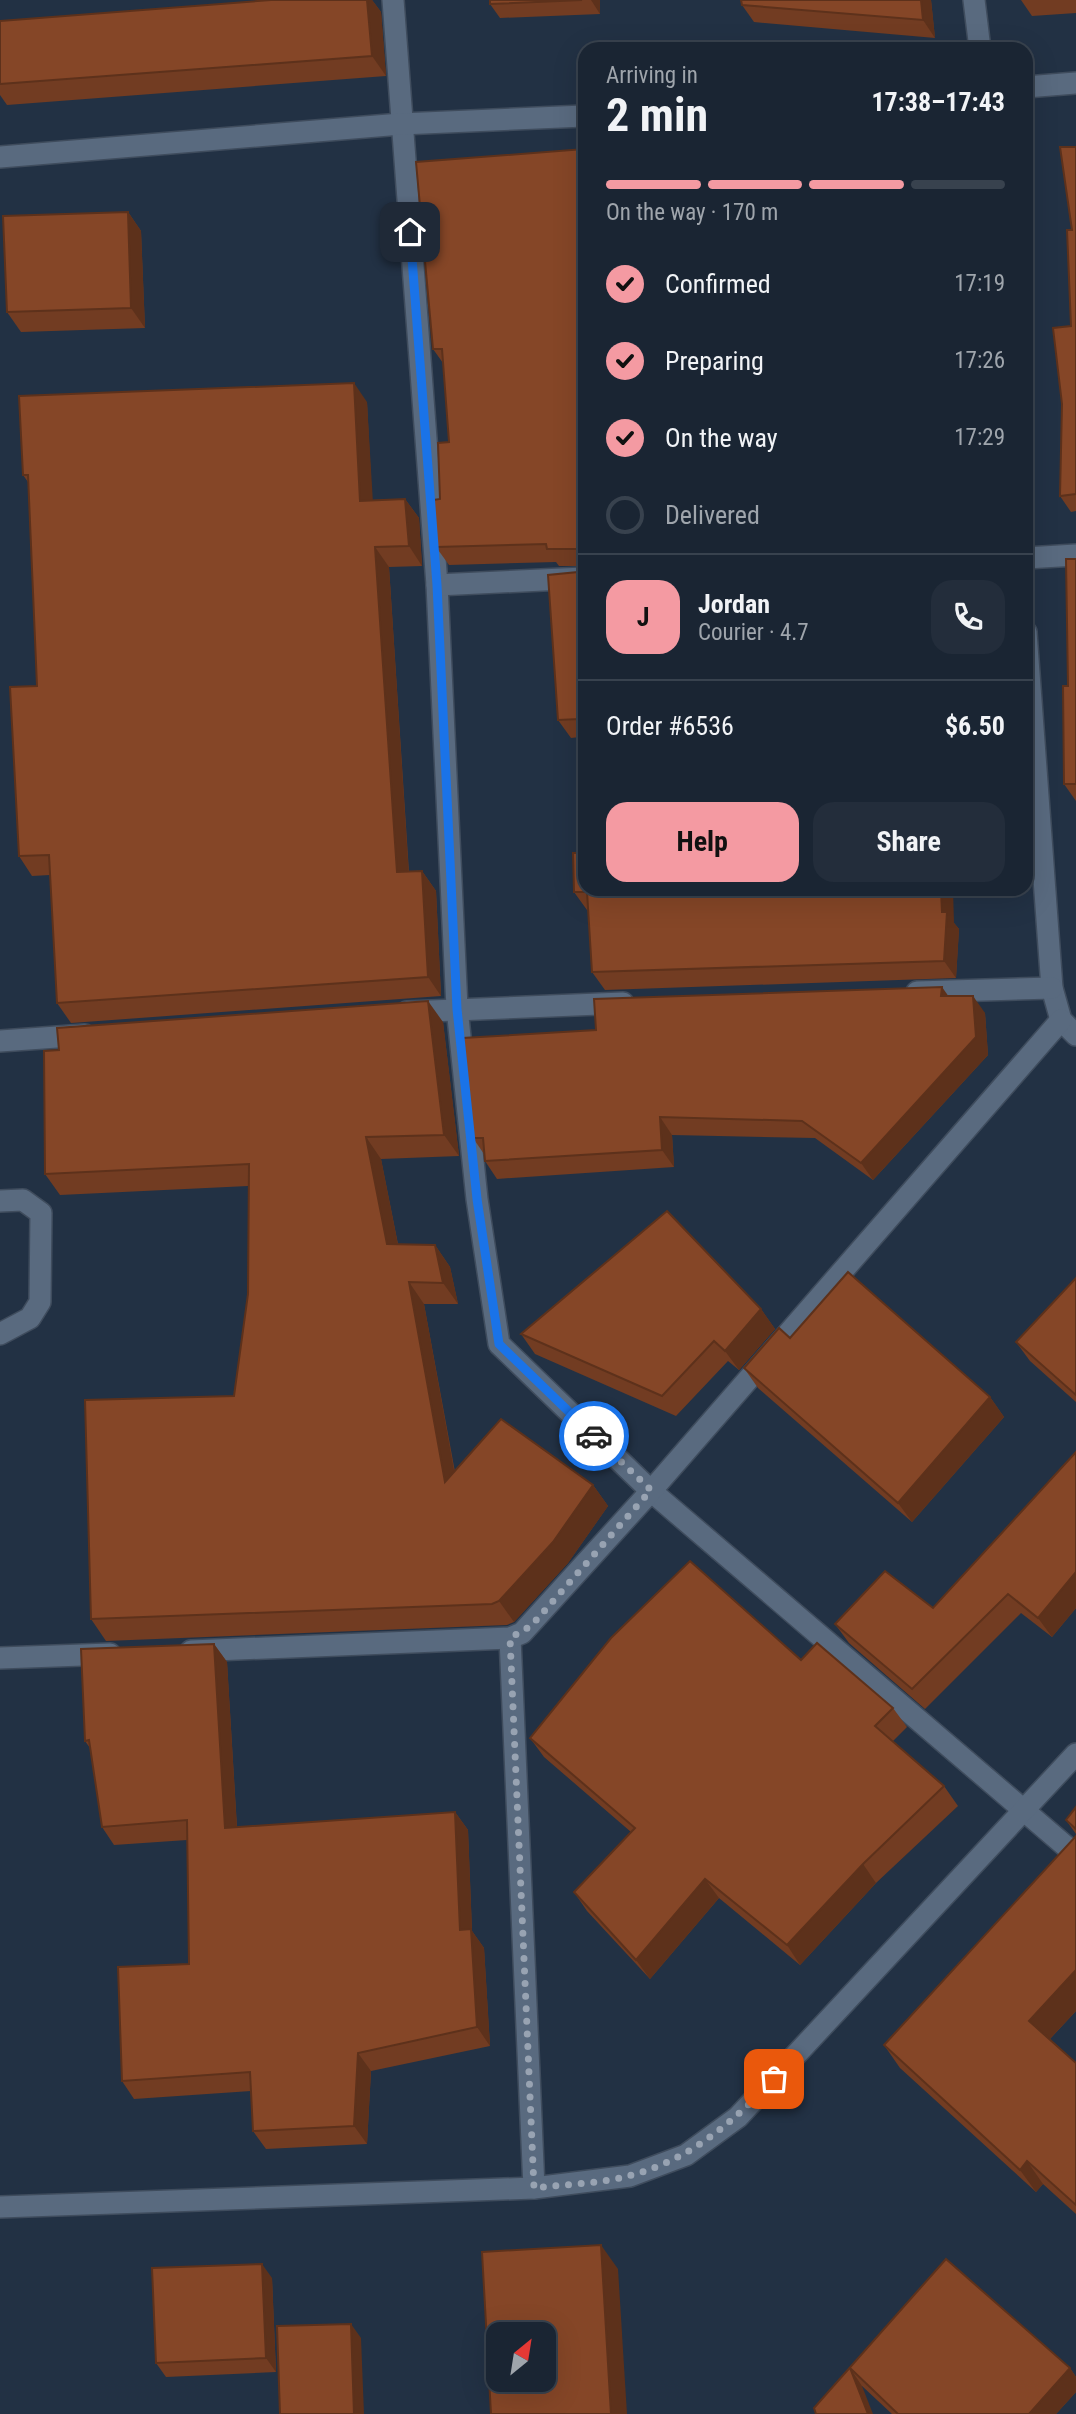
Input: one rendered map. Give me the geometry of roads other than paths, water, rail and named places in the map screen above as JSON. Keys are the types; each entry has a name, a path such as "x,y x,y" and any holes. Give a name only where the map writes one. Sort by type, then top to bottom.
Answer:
{"street":[{"path":"393,0 437,585 457,1009 477,1199 499,1344 651,1490 1027,1810 1076,1855"},
{"path":"974,0 979,42"},
{"path":"1033,86 1076,83"},
{"path":"0,157 401,124 578,116"},
{"path":"1033,558 1076,555"},
{"path":"437,585 578,579"},
{"path":"166,1652 510,1638 531,1626 1069,1028 1052,988 1033,728"},
{"path":"900,993 1052,988"},
{"path":"388,1013 637,1002"},
{"path":"0,1041 111,1033"},
{"path":"0,1200 23,1200 41,1213 40,1302 30,1318 0,1334"},
{"path":"510,1638 534,2188"},
{"path":"0,1658 124,1654"},
{"path":"0,2207 534,2188 631,2176 686,2155 738,2117 1027,1810 1076,1754"}]}
